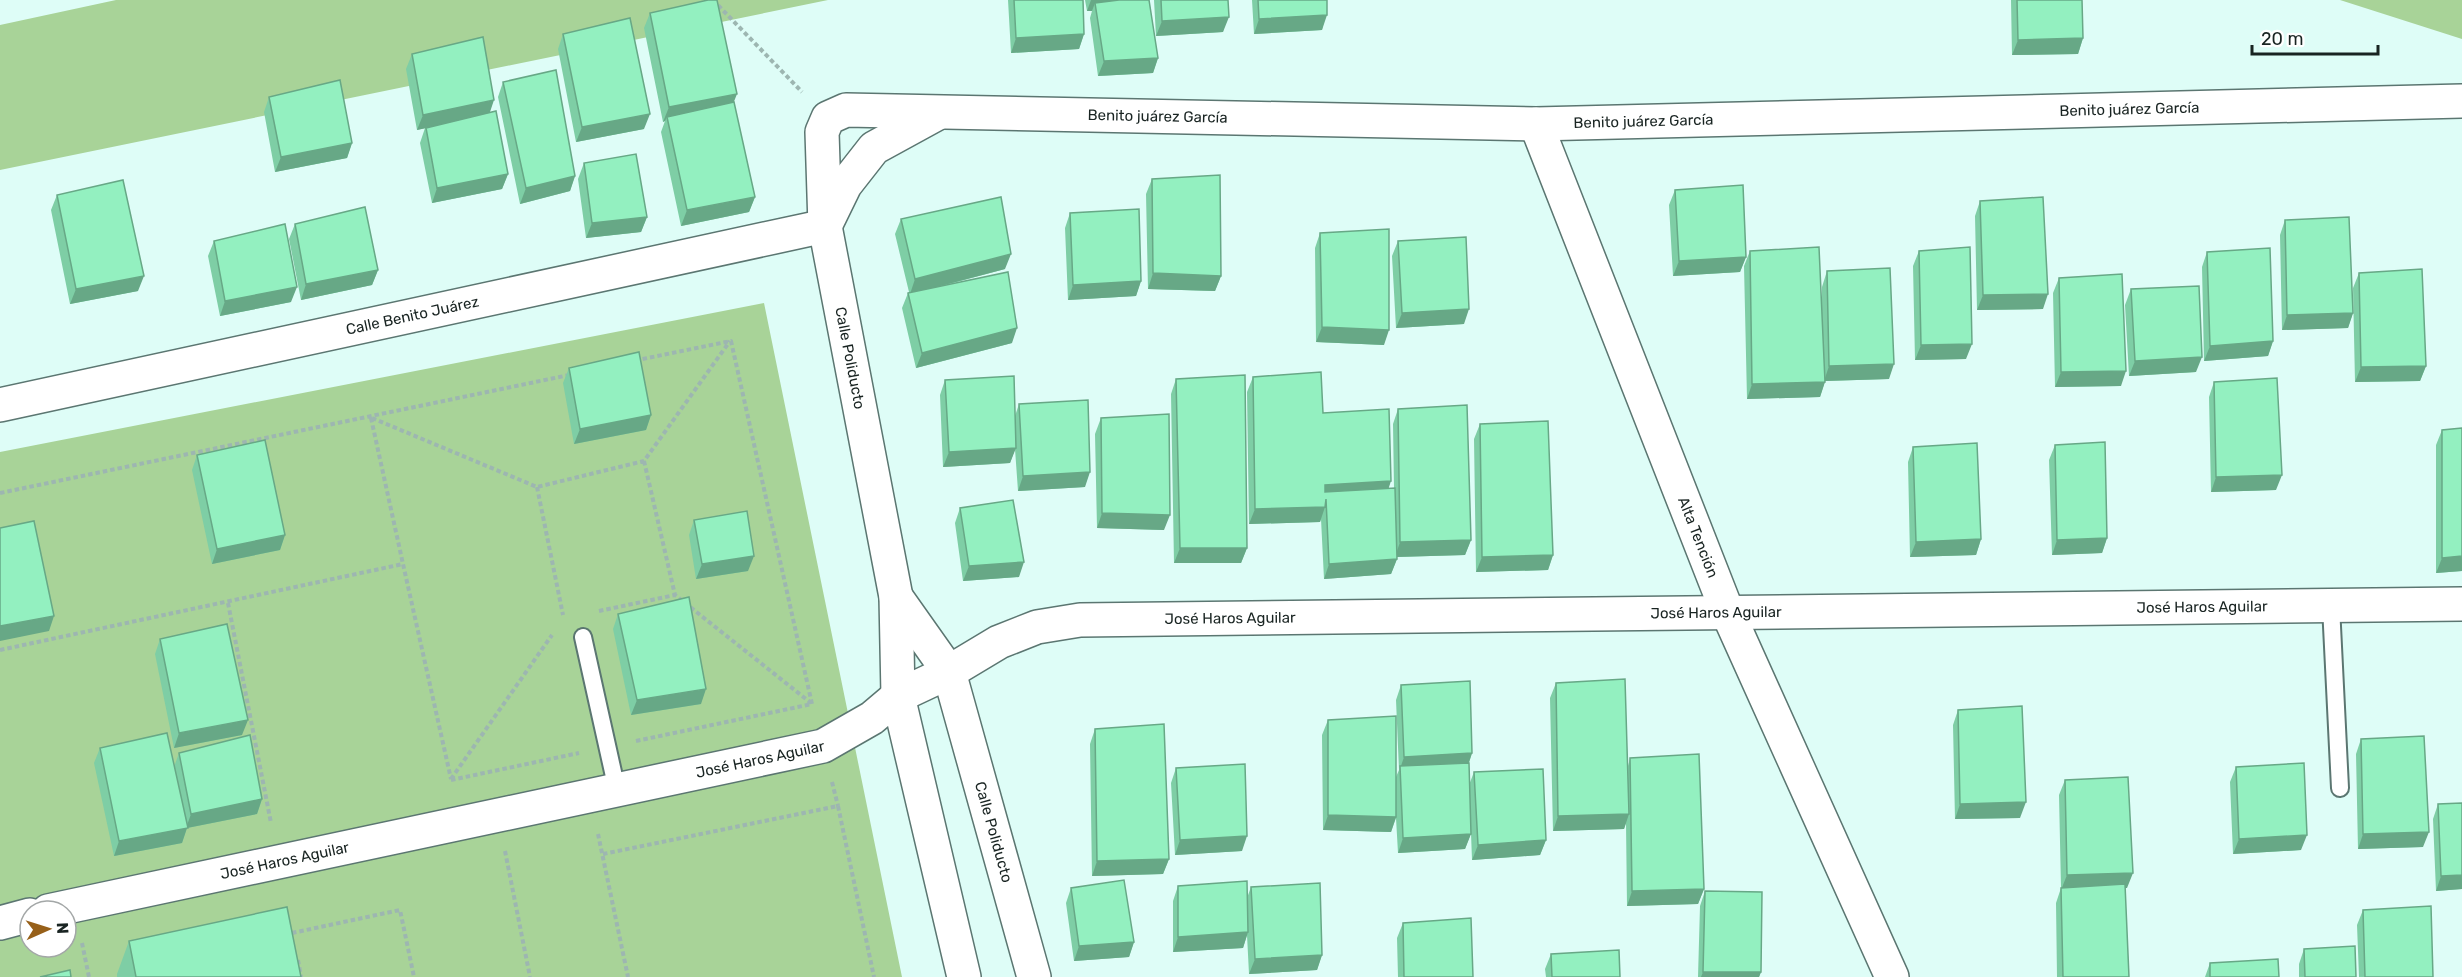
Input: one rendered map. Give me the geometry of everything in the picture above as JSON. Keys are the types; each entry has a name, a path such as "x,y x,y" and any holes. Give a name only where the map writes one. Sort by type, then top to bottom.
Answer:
{"street":[{"name":"Benito juárez García","path":"828,118 846,110 1536,124 2462,101"},
{"path":"825,226 845,185 874,148 941,112"},
{"name":"Calle Poliducto","path":"828,118 822,132 825,226 896,597 898,696 964,977"},
{"name":"Alta Tención","path":"1536,124 1727,611 1892,977"},
{"name":"Calle Benito Juárez","path":"0,405 825,226"},
{"name":"Calle Poliducto","path":"896,597 949,672 1034,977"},
{"name":"José Haros Aguilar","path":"78,905 823,746 872,718 898,696 949,672 999,642 1037,627 1080,620 2462,604"},
{"path":"0,923 18,918"}],"lane":[{"path":"2331,606 2340,788"},
{"path":"583,637 607,747 604,793"}],"path":[{"path":"713,0 828,118"},
{"path":"626,363 731,341"},
{"path":"371,417 537,487 644,461 731,341"},
{"path":"731,341 812,704"},
{"path":"0,493 580,373"},
{"path":"371,417 460,823"},
{"path":"644,461 675,595 812,704"},
{"path":"537,487 564,619"},
{"path":"0,650 403,564"},
{"path":"597,612 675,595"},
{"path":"228,603 278,864"},
{"path":"451,780 557,628"},
{"path":"451,780 812,704"},
{"path":"604,793 603,854 628,977"},
{"path":"603,854 838,806 874,977"},
{"path":"497,815 530,977"},
{"path":"292,933 400,910 414,977"},
{"path":"290,922 294,944"},
{"path":"296,955 301,977"}],"green space":[{"path":"116,0 828,0 0,170 0,25"},
{"path":"2340,0 2462,0 2462,39"},
{"path":"764,303 902,977 0,977 0,452"}],"building":[{"path":"717,0 737,94 669,107 650,13"},
{"path":"1014,0 1083,0 1084,34 1016,38"},
{"path":"1149,0 1158,58 1104,61 1095,3"},
{"path":"1161,0 1228,0 1229,17 1162,21"},
{"path":"1258,0 1327,0 1327,15 1259,19"},
{"path":"2017,0 2082,0 2083,38 2018,40"},
{"path":"630,18 650,114 582,127 563,34"},
{"path":"483,37 494,100 423,115 412,54"},
{"path":"556,70 575,176 526,188 503,82"},
{"path":"340,80 352,143 281,157 269,97"},
{"path":"734,102 755,197 687,210 667,117"},
{"path":"496,111 508,174 437,188 426,128"},
{"path":"636,154 647,217 592,223 584,163"},
{"path":"1220,175 1221,276 1153,273 1152,179"},
{"path":"123,180 144,276 76,289 57,195"},
{"path":"1743,185 1746,257 1679,261 1675,190"},
{"path":"1001,197 1011,254 915,279 901,219"},
{"path":"2043,197 2048,294 1983,295 1980,201"},
{"path":"365,207 378,270 306,284 295,224"},
{"path":"1139,209 1141,281 1073,285 1070,213"},
{"path":"2349,217 2353,313 2287,315 2285,220"},
{"path":"285,224 297,287 225,301 214,241"},
{"path":"1389,229 1389,330 1322,327 1320,233"},
{"path":"1466,237 1469,309 1402,313 1398,241"},
{"path":"1819,247 1825,382 1752,384 1750,251"},
{"path":"1970,247 1972,344 1921,345 1919,251"},
{"path":"2270,248 2273,341 2210,346 2207,252"},
{"path":"1890,268 1894,364 1829,366 1827,271"},
{"path":"2422,269 2426,366 2361,367 2359,273"},
{"path":"1008,272 1017,328 922,353 908,293"},
{"path":"2122,274 2126,371 2061,372 2059,278"},
{"path":"2199,286 2202,357 2135,361 2131,289"},
{"path":"639,352 651,415 580,429 569,368"},
{"path":"1321,372 1323,413 1389,409 1391,481 1325,485 1325,492 1395,488 1397,559 1329,564 1326,499 1325,507 1255,509 1253,377"},
{"path":"1245,375 1247,548 1180,548 1176,379"},
{"path":"1014,376 1016,448 949,452 945,380"},
{"path":"2277,378 2282,475 2216,477 2214,382"},
{"path":"1088,400 1090,472 1023,476 1019,404"},
{"path":"1467,405 1471,540 1400,542 1398,409"},
{"path":"1169,414 1170,515 1102,513 1101,418"},
{"path":"1548,421 1553,555 1482,557 1480,424"},
{"path":"2462,428 2462,556 2442,558 2442,430"},
{"path":"265,440 285,535 217,549 197,455"},
{"path":"2105,442 2107,538 2057,540 2055,445"},
{"path":"1977,443 1981,539 1916,542 1913,447"},
{"path":"1013,500 1024,562 969,566 960,508"},
{"path":"747,511 754,556 702,564 694,520"},
{"path":"34,521 54,616 0,626 0,528"},
{"path":"689,597 706,689 637,700 618,614"},
{"path":"227,624 248,720 179,733 160,639"},
{"path":"1625,679 1629,814 1558,816 1556,683"},
{"path":"1470,681 1472,753 1404,757 1401,685"},
{"path":"2022,706 2026,802 1960,804 1958,710"},
{"path":"1396,716 1396,817 1328,815 1328,720"},
{"path":"1164,724 1169,859 1097,861 1095,729"},
{"path":"167,733 188,828 119,841 100,748"},
{"path":"250,735 262,799 191,814 179,753"},
{"path":"2424,736 2429,832 2363,834 2361,739"},
{"path":"1699,754 1704,889 1632,891 1630,758"},
{"path":"1469,763 1471,834 1403,838 1400,766"},
{"path":"2304,763 2307,835 2239,839 2236,767"},
{"path":"1245,764 1247,836 1180,840 1176,768"},
{"path":"1543,769 1546,840 1478,845 1474,772"},
{"path":"2128,777 2133,873 2067,875 2065,780"},
{"path":"2462,803 2462,875 2441,876 2438,804"},
{"path":"1124,880 1134,942 1079,946 1071,888"},
{"path":"1247,881 1248,932 1178,937 1178,886"},
{"path":"1320,883 1322,955 1255,959 1251,887"},
{"path":"2125,884 2129,977 2063,977 2061,888"},
{"path":"1705,891 1762,892 1761,972 1703,972"},
{"path":"2431,906 2433,977 2365,977 2363,910"},
{"path":"287,907 301,977 136,977 129,941"},
{"path":"1471,918 1473,977 1404,977 1403,923"},
{"path":"2355,946 2356,977 2305,977 2304,949"},
{"path":"1619,950 1620,977 1552,977 1551,954"},
{"path":"2278,959 2279,977 2210,977 2210,963"},
{"path":"70,970 71,977 40,977"}]}
